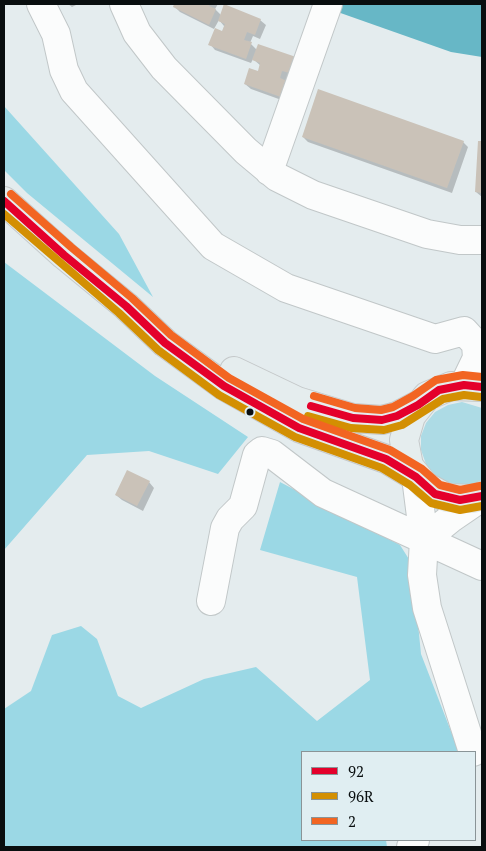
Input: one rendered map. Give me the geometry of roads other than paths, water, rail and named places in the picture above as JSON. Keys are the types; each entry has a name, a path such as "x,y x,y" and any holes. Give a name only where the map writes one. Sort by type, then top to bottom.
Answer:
{"main road":[{"path":"4,201 185,359 246,399 299,428 386,459 416,477"},
{"path":"126,306 162,325 246,378 306,404 354,418 375,420 397,416 418,405 439,390 476,387"},
{"path":"418,405 411,416 404,440 409,466 416,477 424,486 447,498 467,500 482,497"}],"street":[{"path":"41,4 56,34 64,70 74,91 213,246 286,288 425,336 434,339 464,331 476,344 479,358 476,387"},
{"path":"124,4 137,33 150,51 246,151 269,171 294,187 313,195 427,234 460,240 482,240"},
{"path":"269,171 328,6"},
{"path":"211,601 225,528 230,519 243,506 257,455 262,451 272,454 323,493 482,566"},
{"path":"416,477 424,540 422,575 427,608 473,751"},
{"path":"424,540 482,497"}]}
